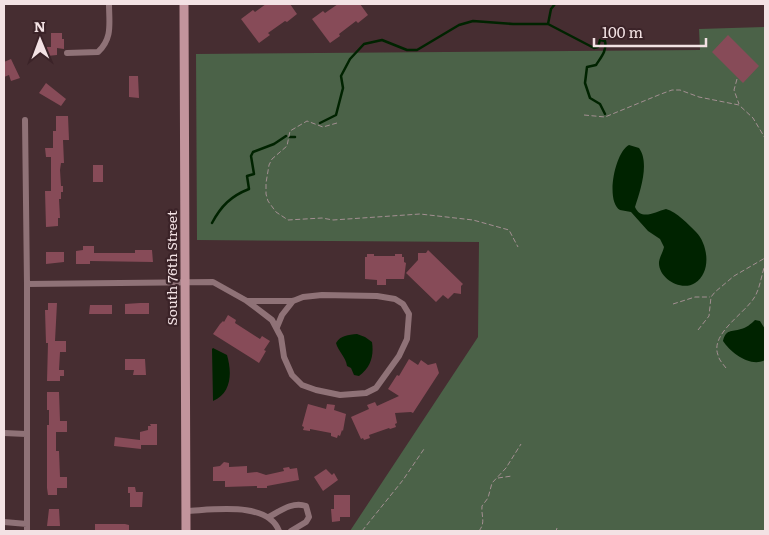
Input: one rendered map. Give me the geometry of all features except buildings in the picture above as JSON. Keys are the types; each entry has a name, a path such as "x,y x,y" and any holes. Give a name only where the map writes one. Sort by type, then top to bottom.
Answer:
{"main road":[{"name":"South 76th Street","path":"184,4 186,531"}],"street":[{"path":"67,53 98,52 106,44 109,29 109,4"},
{"path":"4,522 27,528 28,284 25,120"},
{"path":"28,284 212,282 247,300 257,310 272,320 281,337 284,357 292,375 302,385 340,395 366,393 376,388 399,356 407,339 409,314 404,304 395,299 377,296 322,295 293,301 247,300"},
{"path":"277,327 282,315 293,301"},
{"path":"4,433 26,434"},
{"path":"269,517 292,505 306,506 309,517 306,522 291,531"},
{"path":"186,511 254,511 269,517 280,531"}],"path":[{"path":"737,79 734,90 739,105 753,118 765,138"},
{"path":"584,115 605,117 672,90 680,90 699,97 739,105"},
{"path":"337,123 323,128 312,122 303,122 290,131 287,146 272,159 266,174 266,194 272,208 282,217 288,220 301,221 315,218 332,220 420,214 450,217 473,220 504,228 508,230 518,246"},
{"path":"698,330 709,316 711,297 734,276 765,258"},
{"path":"726,368 717,354 718,341 722,332 755,297 765,265"},
{"path":"672,304 695,297 711,297"},
{"path":"480,531 484,521 482,506 488,498 492,483 506,468 522,444"},
{"path":"362,531 403,480 424,449"},
{"path":"495,478 512,476"}],"shaded area":[{"path":"765,27 765,531 350,531 478,337 479,242 197,240 196,54 700,50 699,29"},
{"path":"629,145 639,148 644,161 643,177 635,207 638,211 645,215 666,209 678,215 689,225 703,243 706,265 704,272 695,283 683,286 677,285 666,278 662,273 659,262 664,247 660,239 648,231 631,212 620,210 616,205 613,197 613,187 616,166 624,149"},
{"path":"755,320 760,321 765,329 765,360 760,362 748,361 742,358 723,341 727,333 745,328"},
{"path":"357,334 372,342 373,347 369,365 359,376 354,375 351,368 347,366 336,343 342,337"},
{"path":"212,349 227,355 230,375 224,393 213,401"}],"waterway":[{"path":"555,4 551,9 548,24 594,48 598,47 600,40 605,41 602,57 596,65 587,67 585,83 590,98 600,104 605,114"},
{"path":"320,123 336,115 343,88 341,76 350,59 364,44 382,40 407,50 417,50 459,25 473,21 548,24"},
{"path":"212,223 227,202 249,189 247,176 254,174 251,156 253,152 274,144 286,136"},
{"path":"290,137 295,137"}]}
